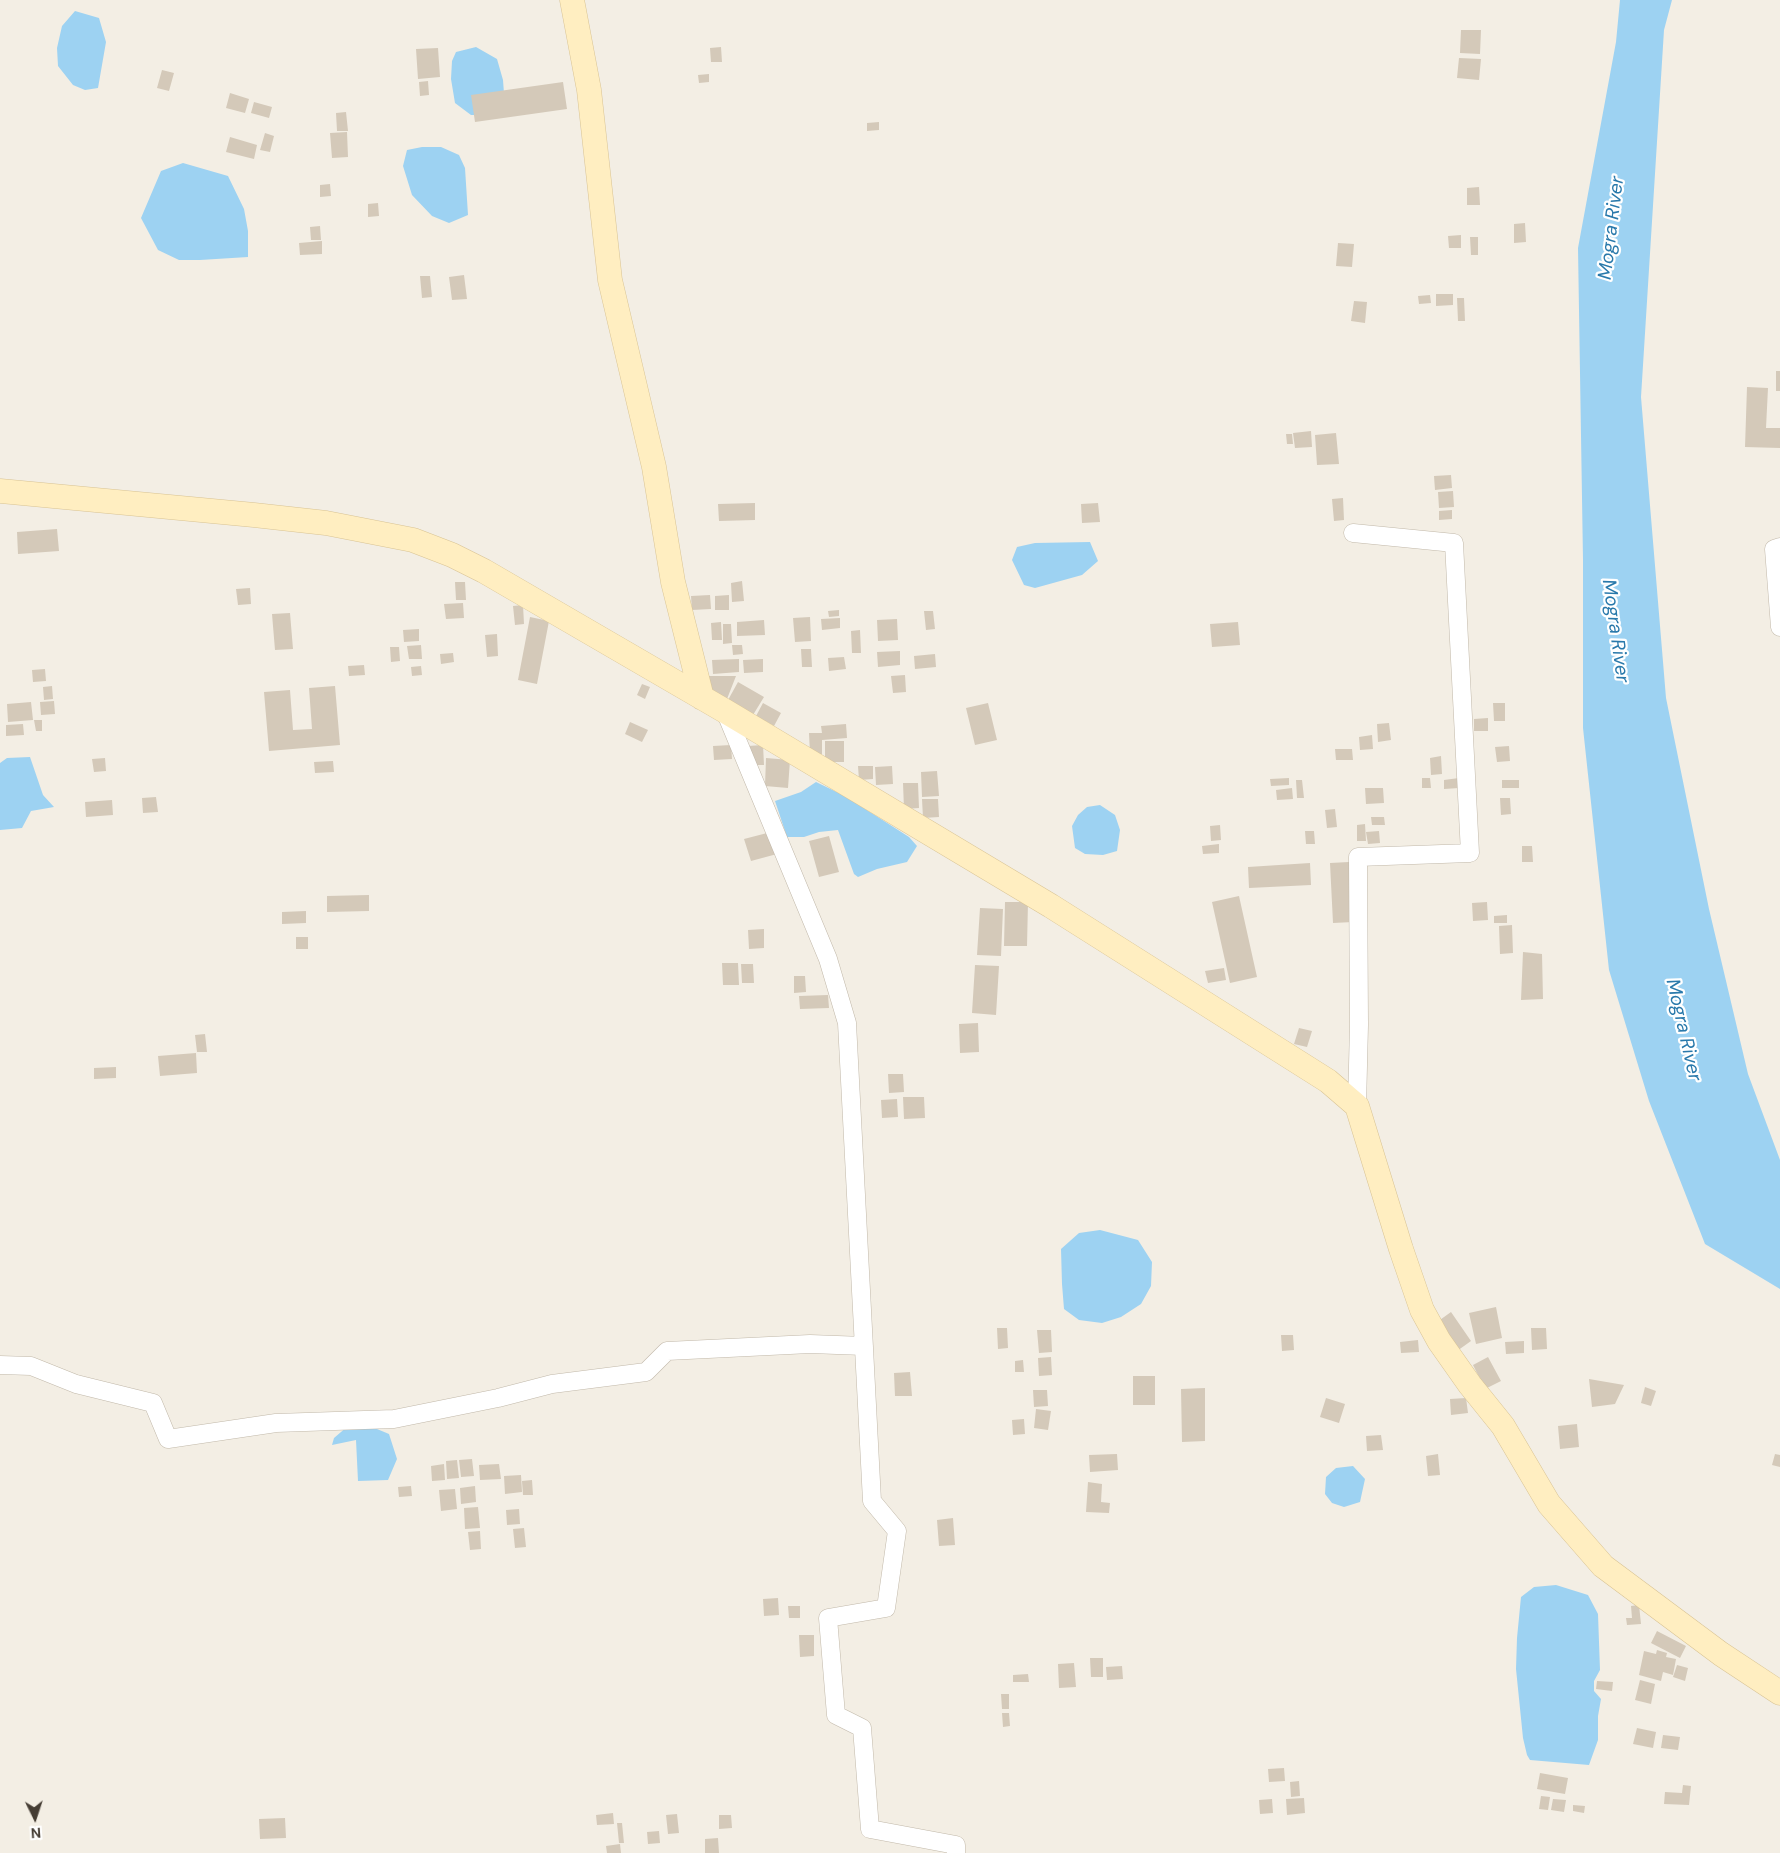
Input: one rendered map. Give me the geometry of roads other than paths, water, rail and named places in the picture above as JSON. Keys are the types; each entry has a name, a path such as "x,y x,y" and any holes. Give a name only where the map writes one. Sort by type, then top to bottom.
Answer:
{"street":[{"path":"572,0 589,90 610,280 654,467 673,582 702,698"},
{"path":"0,491 254,514 326,524 413,540 452,556 484,571 725,711 1051,906 1328,1081 1357,1106"},
{"path":"1353,533 1454,543 1470,853 1358,858 1359,1025 1357,1106 1422,1310 1439,1342 1503,1426 1549,1504 1603,1566 1713,1648 1780,1693"},
{"path":"1780,547 1774,550 1780,627"},
{"path":"725,711 828,958 848,1023 872,1501 897,1531 886,1608 828,1618 836,1715 862,1728 870,1829 956,1845 956,1853"},
{"path":"0,1365 31,1366 76,1384 153,1403 168,1439 276,1423 394,1419 498,1398 552,1384 646,1372 667,1351 810,1344 864,1346"}],"water":[{"name":"Mogra River","path":"1620,0 1672,0 1664,30 1641,397 1666,698 1709,909 1748,1074 1780,1160 1780,1289 1705,1244 1649,1101 1609,970 1583,728 1583,560 1578,248 1616,42"},
{"path":"75,11 99,18 106,42 98,88 85,90 73,85 58,66 57,48 62,26"},
{"path":"476,47 497,59 503,80 505,107 487,115 471,115 455,103 451,79 452,61 456,52"},
{"path":"422,147 441,147 459,155 465,168 468,215 449,223 432,216 412,195 403,166 407,150"},
{"path":"183,163 228,176 244,209 248,231 248,257 179,260 158,250 141,218 161,171"},
{"path":"1090,542 1098,561 1082,575 1035,588 1024,585 1012,560 1017,547 1035,543"},
{"path":"30,757 43,795 54,807 31,811 22,828 0,830 0,763 7,758"},
{"path":"816,782 845,796 909,837 917,846 907,862 877,869 858,877 854,874 838,830 819,832 804,837 787,837 775,801 801,792"},
{"path":"1100,805 1115,815 1120,830 1117,851 1103,855 1085,854 1075,848 1072,826 1078,815 1087,807"},
{"path":"1100,1230 1138,1240 1152,1262 1151,1286 1141,1304 1121,1317 1102,1323 1079,1320 1064,1309 1061,1249 1079,1233"},
{"path":"365,1424 389,1434 397,1459 388,1480 358,1481 356,1440 332,1445 334,1438 348,1426"},
{"path":"1353,1466 1365,1479 1360,1502 1344,1507 1332,1503 1325,1494 1326,1477 1336,1468"},
{"path":"1556,1585 1588,1595 1598,1614 1600,1670 1594,1681 1594,1691 1601,1699 1598,1716 1598,1740 1589,1765 1530,1760 1523,1738 1516,1669 1521,1597 1534,1587"}]}
